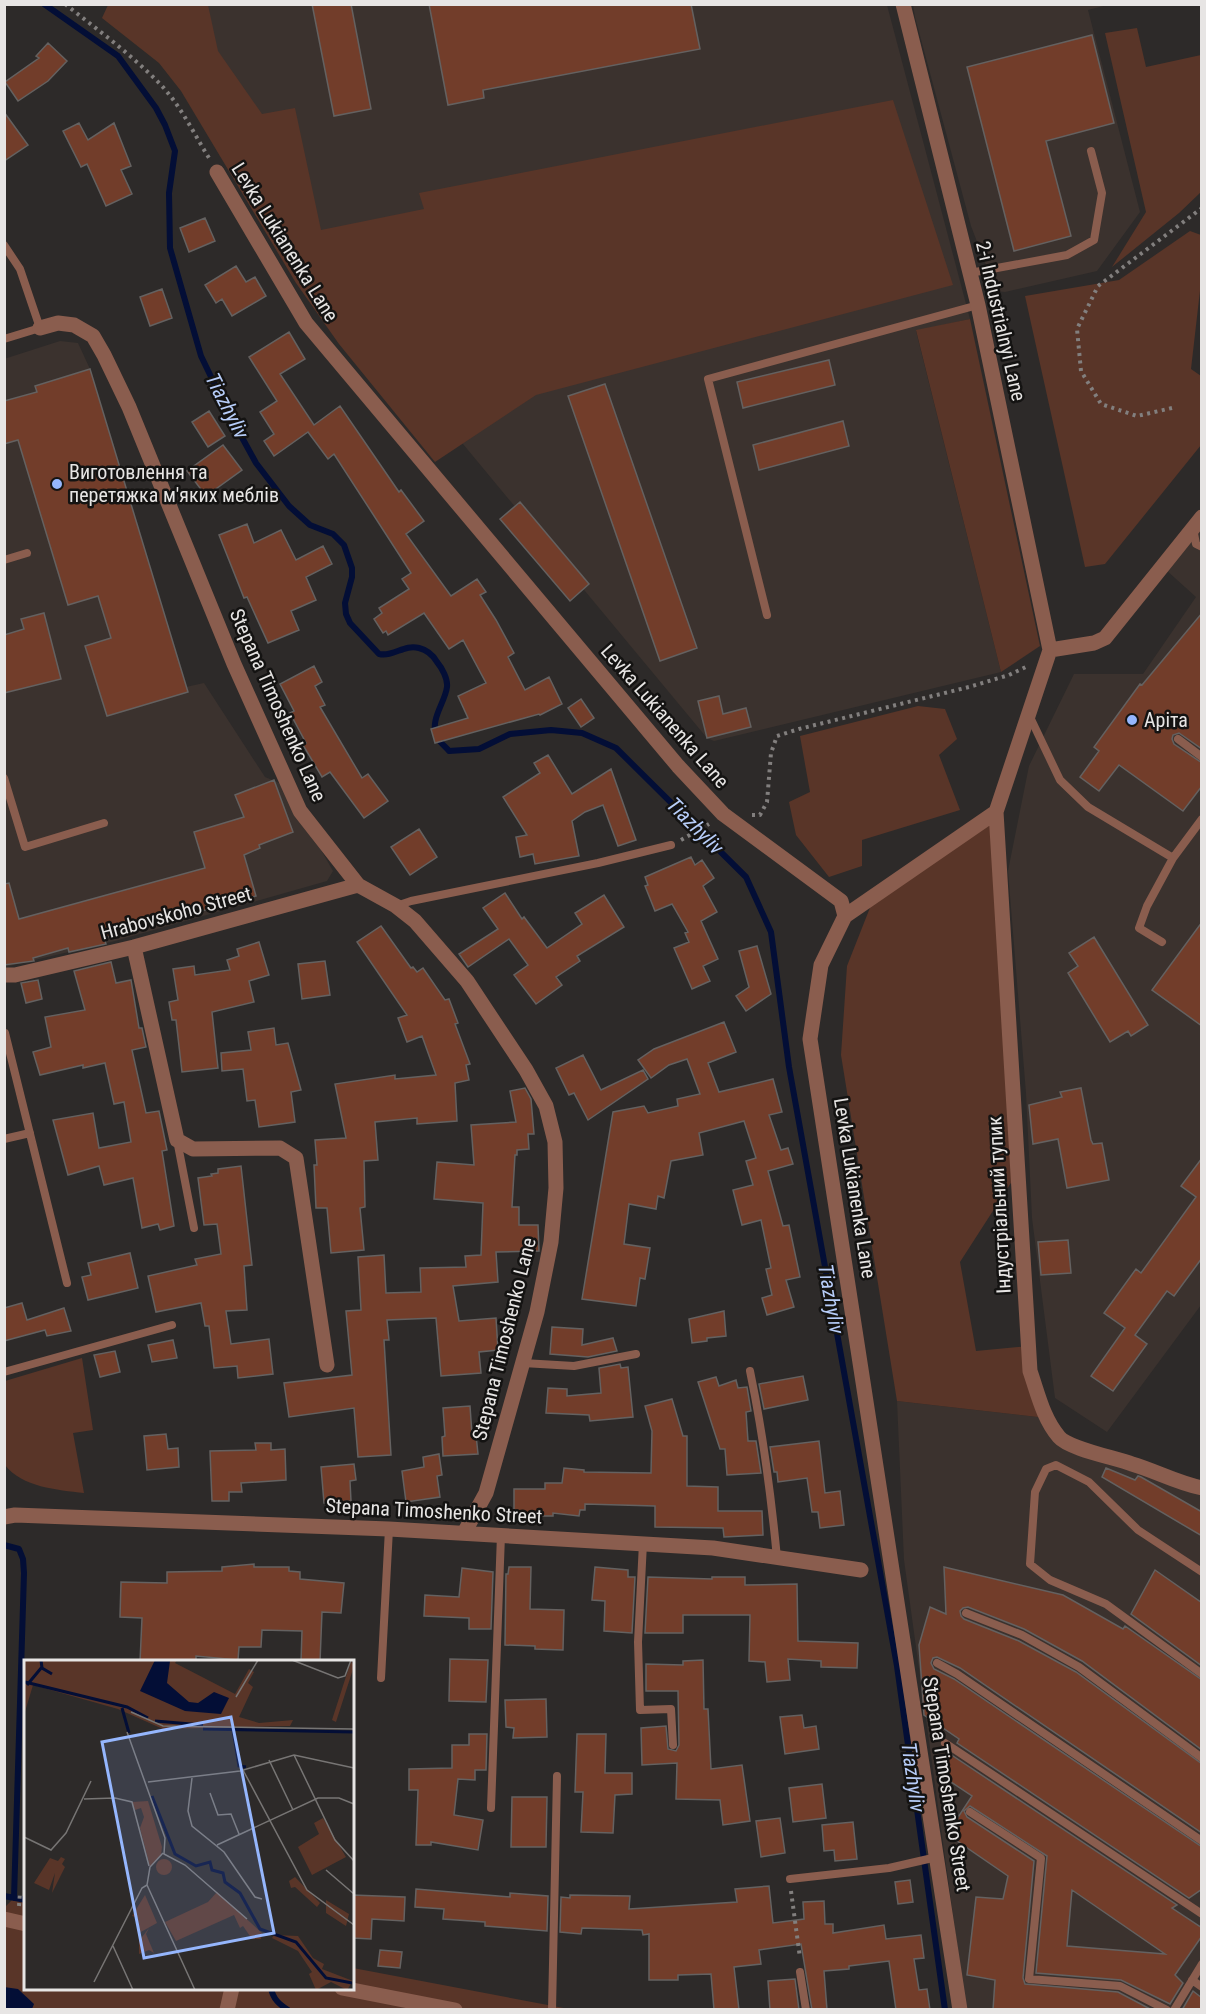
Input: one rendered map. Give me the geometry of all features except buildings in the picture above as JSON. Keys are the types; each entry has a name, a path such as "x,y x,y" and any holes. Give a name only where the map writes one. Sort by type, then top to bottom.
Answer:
{"street":[{"name":"2-i Industrialnyi Lane","path":"903,4 978,305 1050,650"},
{"name":"Levka Lukianenka Lane","path":"217,172 306,323 670,756 723,814 841,901 845,916 821,965 810,1039 893,1565"},
{"name":"Stepana Timoshenko Lane","path":"40,328 58,323 74,325 93,336 104,355 129,407 234,664 300,811 358,885 396,906 415,921 467,981 526,1070 546,1106 555,1142 556,1188 551,1242 523,1363 486,1493 464,1533"},
{"path":"845,916 996,812 1050,650 1094,643 1105,638 1197,523"},
{"name":"Індустріальний тупик","path":"996,812 1030,1371 1046,1418 1061,1440 1134,1464 1183,1484 1202,1488"},
{"name":"Hrabovskoho Street","path":"4,975 15,975 134,947 358,885"},
{"path":"134,947 177,1140 193,1149 280,1148 296,1158 327,1365"},
{"name":"Stepana Timoshenko Street","path":"4,1517 15,1515 389,1529 713,1548 861,1570"},
{"name":"Stepana Timoshenko Street","path":"893,1565 933,1858 960,2010"},
{"path":"4,1919 24,1924"},
{"path":"227,2010 232,1990"},
{"path":"347,1990 455,2010"}],"lane":[{"path":"970,273 1067,255 1094,240 1102,193 1091,151"},
{"path":"4,245 20,269 40,328 4,339"},
{"path":"767,615 708,380 978,305"},
{"path":"1197,523 1196,544 1202,547"},
{"path":"4,560 27,553"},
{"path":"1028,715 1060,780 1088,807 1173,858"},
{"path":"1178,740 1202,757"},
{"path":"4,778 25,847 104,823"},
{"path":"1162,942 1139,928 1147,906 1173,858 1202,819"},
{"path":"396,906 671,845"},
{"path":"5,1034 67,1283"},
{"path":"4,1139 30,1133"},
{"path":"177,1140 194,1228"},
{"path":"4,1372 172,1325"},
{"path":"523,1363 574,1366 636,1354"},
{"path":"750,1371 766,1456 777,1558"},
{"path":"1202,1572 1138,1530 1089,1482 1056,1465 1046,1469 1035,1492 1030,1564 1050,1580 1106,1604 1202,1674"},
{"path":"381,1677 389,1529"},
{"path":"491,1808 501,1535"},
{"path":"643,1544 638,1642 640,1710 671,1709 673,1745"},
{"path":"966,1612 1022,1635 1079,1667 1202,1758"},
{"path":"937,1663 957,1674 1202,1841"},
{"path":"945,1743 1202,1914"},
{"path":"552,2010 557,1776"},
{"path":"970,1812 1041,1858 1029,1979 1120,1986 1167,2010"},
{"path":"790,1879 889,1868 933,1858"},
{"path":"1174,2010 1202,1964"},
{"path":"800,1972 806,2010"},
{"path":"1192,1980 1202,1987"}],"path":[{"name":"Levka Lukianenka Lane","path":"65,4 125,51 162,86 217,172"},
{"path":"1172,408 1137,417 1101,404 1081,371 1077,329 1098,286 1202,208"},
{"path":"723,814 760,815 767,802 771,753 777,736 1009,675 1034,663 1050,650"},
{"path":"690,835 705,826"},
{"path":"790,1879 800,1972"}],"shaded area":[{"path":"108,5 887,5 970,319 916,331 1001,672 714,741 707,738 463,444 182,52"},
{"path":"108,5 208,5 218,51 262,114 295,108 321,230 424,209 419,193 893,100 953,285 536,395 435,462 339,344 296,283 181,91 159,63 102,18"},
{"path":"913,5 1107,5 1088,10 1140,212 1097,271 1005,292 996,291 971,226"},
{"path":"1137,28 1146,67 1201,55 1201,192 1179,213 1112,267 1146,212 1105,33"},
{"path":"1190,231 1201,235 1201,282 1191,369 1201,376 1201,445 1105,564 1085,567 1025,296 1119,280"},
{"path":"970,319 1040,646 1001,672 916,330"},
{"path":"60,341 78,343 90,369 186,687 204,683 265,777 284,785 333,871 327,881 115,941 5,967 4,359"},
{"path":"1201,527 1201,1305 1107,1432 1055,1398 1032,1218 1026,1093 1008,871 1029,766 1074,674 1143,674 1196,597 1165,569"},
{"path":"918,706 945,709 957,739 939,755 960,810 862,840 862,866 829,877 796,835 789,802 810,792 800,736"},
{"path":"996,812 1018,1172 960,1262 976,1351 1028,1346 1046,1418 897,1401 841,1055 847,966 875,895"},
{"path":"82,1358 93,1430 73,1433 84,1493 52,1489 30,1483 5,1465 5,1381"},
{"path":"897,1401 1046,1418 1061,1440 1201,1488 1201,2009 966,2009 904,1560"},
{"path":"14,1898 24,1900 24,1990 354,1990 354,1968 569,2009 5,2009 4,1908"}],"water":[{"path":"4,1987 18,1989 34,2004 32,2009 5,2009"}],"waterway":[{"name":"Tiazhyliv","path":"44,4 118,56 156,108 175,151 169,193 170,248 201,356 256,463 289,506 310,525 333,534 344,545 352,568 345,603 350,623 379,654 419,648 432,655 441,667 446,677 447,687 435,724 439,741 449,751 479,749 510,734 551,730 582,733 616,748 746,877 771,932 789,1067 897,1666 945,2010"},
{"path":"4,1545 19,1549 23,1559 24,1573 14,1898"},
{"path":"4,1896 24,1900"},
{"path":"272,1990 277,2001 288,2010"}],"place":[{"name":"Виготовлення та перетяжка м'яких меблів","path":"57,484"},
{"name":"Аріта","path":"1132,720"}]}
